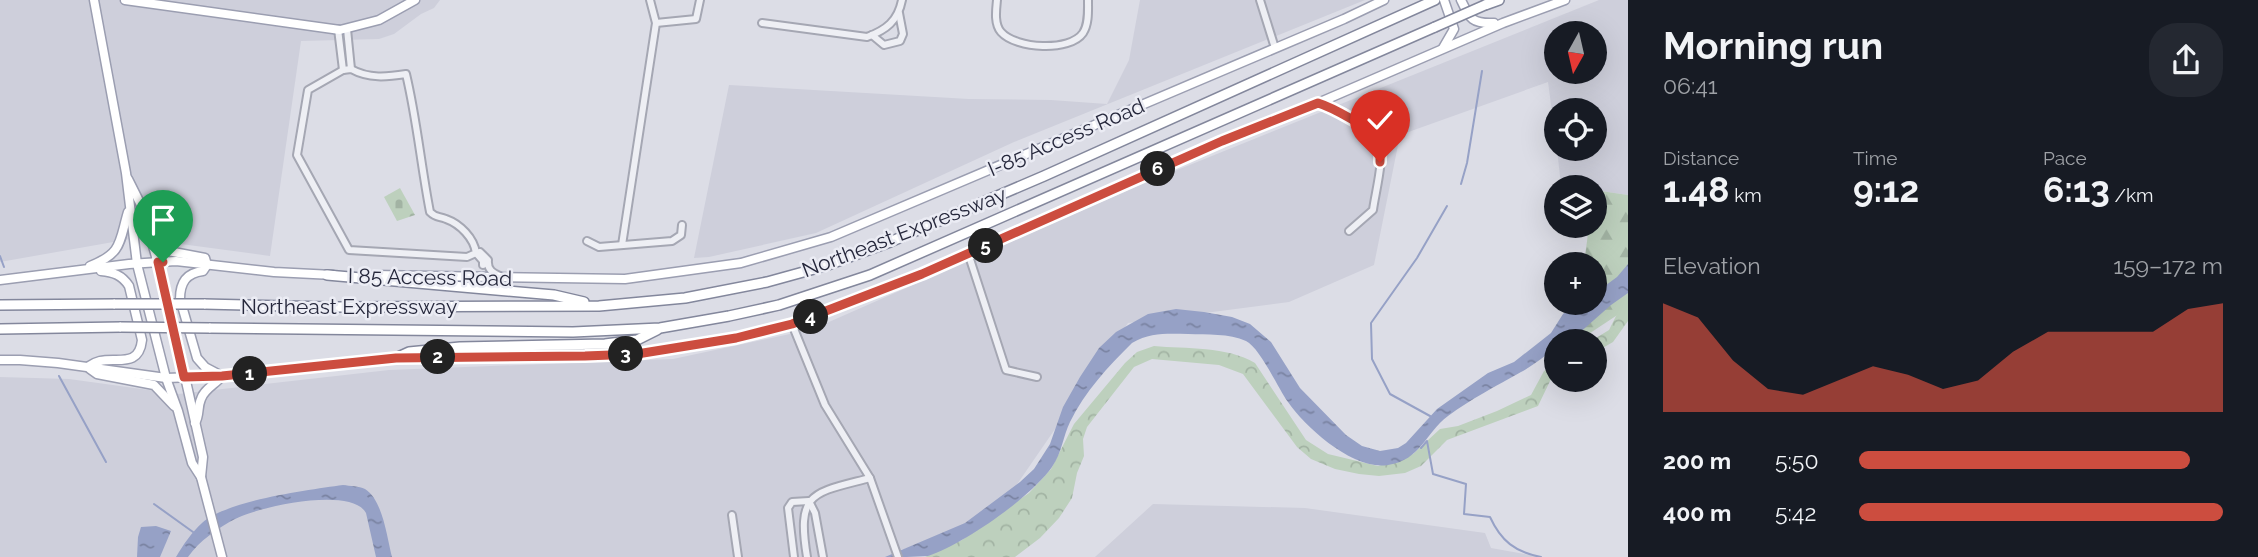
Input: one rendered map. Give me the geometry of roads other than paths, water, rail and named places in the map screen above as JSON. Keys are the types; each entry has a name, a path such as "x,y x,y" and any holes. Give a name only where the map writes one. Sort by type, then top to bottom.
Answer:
{"highway":[{"name":"Northeast Expressway","path":"0,305 600,306 713,294 797,274 864,251 1044,176 1435,0"},
{"name":"Northeast Expressway","path":"0,330 121,327 573,332 660,328 779,305 870,275 1499,0"},
{"path":"327,275 554,295 600,306"},
{"path":"396,358 409,352 460,347 605,344 637,340 660,328"}],"main road":[{"path":"94,0 126,173 137,264 166,377 192,463 201,477"},
{"path":"125,0 343,29 379,20 415,0"},
{"name":"I-85 Access Road","path":"534,279 625,279 692,271 741,263 820,242 1384,0"},
{"path":"1443,48 1454,29 1444,0"},
{"path":"1461,0 1469,17 1475,22 1503,23"},
{"path":"0,360 184,377 222,376 396,358 637,354 721,342 792,324 853,302 1222,141 1318,103 1503,23 1565,0"},
{"path":"126,173 142,207 158,262 203,457 201,477 222,557"},
{"path":"77,270 94,265 112,254 121,242 129,210"},
{"path":"148,230 169,251 205,258 208,265"},
{"path":"0,280 176,261 327,275"},
{"path":"208,265 203,271 187,277 180,291 180,299 197,358 205,367 222,376"},
{"path":"77,270 108,272 124,279 130,290 142,340 139,351 131,358 123,361 99,361 88,367"},
{"name":"I 85 Access Road","path":"327,275 534,279"},
{"path":"88,367 97,374 154,385 178,411"},
{"path":"195,423 200,415 201,398 205,391 222,376"}],"street":[{"path":"622,245 656,23 650,0"},
{"path":"656,23 696,19 700,0"},
{"path":"872,35 884,45 900,41 903,34 899,13 902,0"},
{"path":"997,0 997,24 1002,33 1015,41 1043,46 1062,45 1075,40 1083,32 1087,21 1088,0"},
{"path":"1260,0 1275,48"},
{"path":"762,23 867,37 883,31 899,13"},
{"path":"343,29 350,55 347,70"},
{"path":"343,29 341,56 347,70"},
{"path":"341,56 350,55"},
{"path":"472,277 481,272 488,260 480,252 467,257 349,250 297,155 307,90 347,70 370,76 406,74 419,133 420,163 430,212 435,217 446,219 460,227 474,244 476,253"},
{"path":"1318,103 1357,123 1377,137 1380,147 1373,210 1349,231"},
{"path":"587,241 599,247 672,241 681,235 682,225"},
{"path":"968,253 1006,370 1037,377"},
{"path":"485,265 492,273 505,278"},
{"path":"792,324 825,405 870,478 898,557"},
{"path":"794,557 788,508 792,502 809,501 824,491 870,478"},
{"path":"807,557 803,531 804,512 809,501"},
{"path":"809,501 815,513 823,557"},
{"path":"732,515 738,557"}],"water":[{"path":"1628,264 1628,293 1607,309 1607,284"},
{"path":"1176,309 1232,317 1250,324 1271,342 1300,388 1346,435 1362,446 1380,451 1398,448 1406,443 1437,409 1488,373 1514,362 1544,338 1544,357 1448,416 1408,458 1388,465 1375,465 1346,455 1306,424 1288,402 1263,360 1246,341 1225,336 1188,334 1160,334 1139,339 1123,352 1090,390 1070,422 1052,467 1013,506 977,531 928,556 885,557 965,523 1020,482 1034,469 1050,444 1063,407 1099,348 1116,332 1148,314"},
{"path":"1562,315 1600,315 1584,329 1554,329"},
{"path":"343,485 365,489 371,494 380,510 392,557 376,557 366,513 357,505 324,500 304,501 247,514 216,531 188,557 176,557 202,523 230,508 269,497"},
{"path":"156,526 171,531 160,557 137,557 141,527"}],"waterway":[{"path":"1461,184 1482,71"},
{"path":"1430,416 1390,394 1372,359 1371,323 1417,258 1447,206"},
{"path":"0,256 4,267"},
{"path":"59,376 106,462"},
{"path":"1421,448 1427,441 1433,474 1466,484 1464,514 1490,517 1499,533 1510,544 1541,557"},
{"path":"154,504 193,532"}]}
